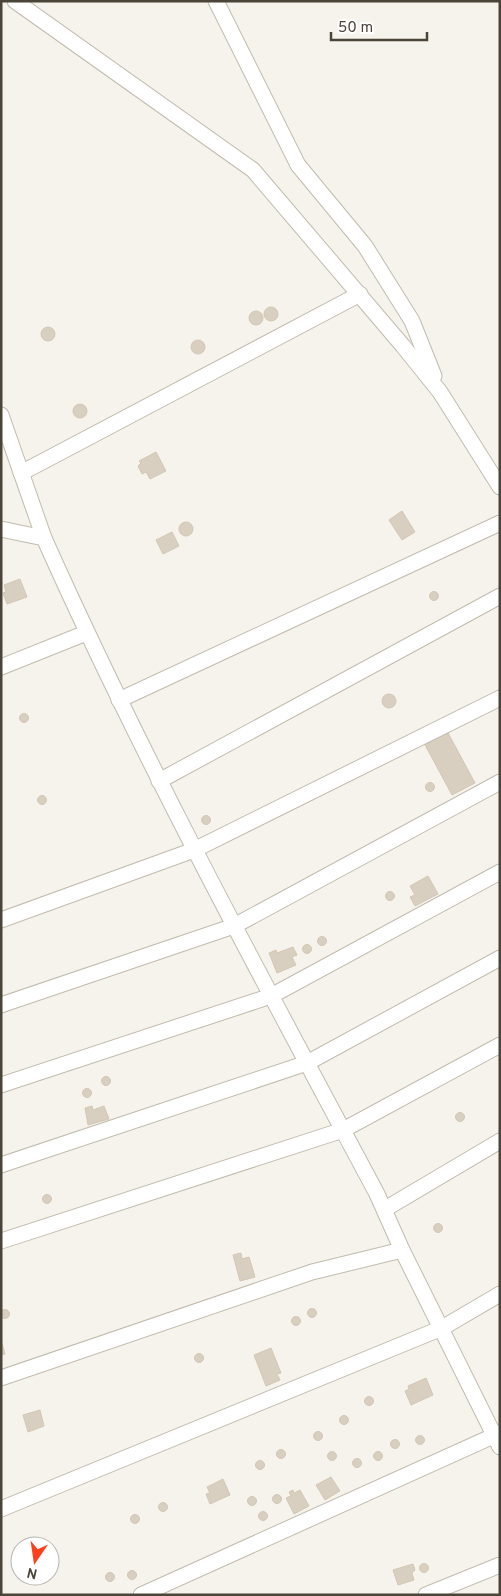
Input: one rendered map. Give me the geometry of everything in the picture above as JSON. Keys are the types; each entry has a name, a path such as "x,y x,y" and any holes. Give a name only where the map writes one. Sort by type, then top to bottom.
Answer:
{"street":[{"path":"15,1 253,170 360,294 440,392 500,488"},
{"path":"216,1 298,165 365,246 412,320 440,392"},
{"path":"21,473 360,294"},
{"path":"1,415 44,538 86,633 194,850 384,1209 402,1250 498,1439 140,1595"},
{"path":"119,700 500,523"},
{"path":"1,529 44,538"},
{"path":"159,781 500,596"},
{"path":"1,667 86,633"},
{"path":"1,920 194,850 500,698"},
{"path":"1,1005 234,926 500,782"},
{"path":"1,1085 271,996 500,872"},
{"path":"1,1165 307,1063 500,958"},
{"path":"1,1240 343,1130 500,1045"},
{"path":"384,1209 500,1141"},
{"path":"1,1378 312,1272 402,1250"},
{"path":"1,1508 442,1328 500,1294"},
{"path":"426,1595 500,1566"}],"building":[{"path":"271,307 276,309 278,314 276,319 271,321 266,319 264,314 266,309"},
{"path":"256,311 261,313 263,318 261,323 256,325 251,323 249,318 251,313"},
{"path":"48,327 53,329 55,334 53,339 48,341 43,339 41,334 43,329"},
{"path":"198,340 203,342 205,347 203,352 198,354 193,352 191,347 193,342"},
{"path":"80,404 85,406 87,411 85,416 80,418 75,416 73,411 75,406"},
{"path":"156,452 166,471 150,479 146,472 142,474 138,466 141,463 139,461"},
{"path":"402,511 415,532 402,540 389,520"},
{"path":"186,522 191,524 193,529 191,534 186,536 181,534 179,529 181,524"},
{"path":"172,532 179,546 163,554 156,540"},
{"path":"20,579 27,597 7,604 3,593 6,592 4,585"},
{"path":"434,592 438,596 434,600 430,596"},
{"path":"389,694 394,696 396,701 394,706 389,708 384,706 382,701 384,696"},
{"path":"24,714 28,718 24,722 20,718"},
{"path":"447,731 475,783 452,795 424,743"},
{"path":"430,783 434,787 430,791 426,787"},
{"path":"42,796 46,800 42,804 38,800"},
{"path":"206,816 210,820 206,824 202,820"},
{"path":"428,876 438,894 415,906 410,897 415,895 410,886"},
{"path":"390,892 394,896 390,900 386,896"},
{"path":"322,937 326,941 322,945 318,941"},
{"path":"307,945 311,949 307,953 303,949"},
{"path":"293,947 297,955 292,957 296,965 277,973 269,953 276,950 277,953"},
{"path":"106,1077 110,1081 106,1085 102,1081"},
{"path":"87,1089 91,1093 87,1097 83,1093"},
{"path":"92,1106 93,1110 104,1106 109,1119 88,1125 85,1108"},
{"path":"460,1113 464,1117 460,1121 456,1117"},
{"path":"47,1195 51,1199 47,1203 43,1199"},
{"path":"438,1224 442,1228 438,1232 434,1228"},
{"path":"241,1253 242,1259 249,1257 255,1277 240,1281 233,1255"},
{"path":"312,1309 316,1313 312,1317 308,1313"},
{"path":"5,1310 9,1314 5,1318 1,1314"},
{"path":"296,1317 300,1321 296,1325 292,1321"},
{"path":"1,1340 5,1354 1,1355"},
{"path":"271,1348 281,1373 277,1374 280,1380 266,1386 254,1355"},
{"path":"199,1354 203,1358 199,1362 195,1358"},
{"path":"426,1378 433,1395 411,1405 405,1391 409,1389 408,1386"},
{"path":"369,1397 373,1401 369,1405 365,1401"},
{"path":"40,1410 44,1426 28,1432 23,1415"},
{"path":"344,1416 348,1420 344,1424 340,1420"},
{"path":"318,1432 322,1436 318,1440 314,1436"},
{"path":"420,1436 424,1440 420,1444 416,1440"},
{"path":"395,1440 399,1444 395,1448 391,1444"},
{"path":"281,1450 285,1454 281,1458 277,1454"},
{"path":"332,1452 336,1456 332,1460 328,1456"},
{"path":"378,1452 382,1456 378,1460 374,1456"},
{"path":"357,1459 361,1463 357,1467 353,1463"},
{"path":"260,1461 264,1465 260,1469 256,1465"},
{"path":"331,1477 340,1491 325,1500 316,1485"},
{"path":"223,1479 230,1495 210,1504 206,1494 210,1493 207,1487"},
{"path":"293,1490 294,1493 300,1490 309,1506 294,1514 286,1498 291,1496 289,1492"},
{"path":"277,1495 281,1499 277,1503 273,1499"},
{"path":"252,1497 256,1501 252,1505 248,1501"},
{"path":"163,1503 167,1507 163,1511 159,1507"},
{"path":"263,1512 267,1516 263,1520 259,1516"},
{"path":"135,1515 139,1519 135,1523 131,1519"},
{"path":"413,1564 415,1570 412,1573 414,1580 398,1585 393,1570"},
{"path":"424,1564 428,1568 424,1572 420,1568"},
{"path":"132,1571 136,1575 132,1579 128,1575"},
{"path":"110,1573 114,1577 110,1581 106,1577"}]}
